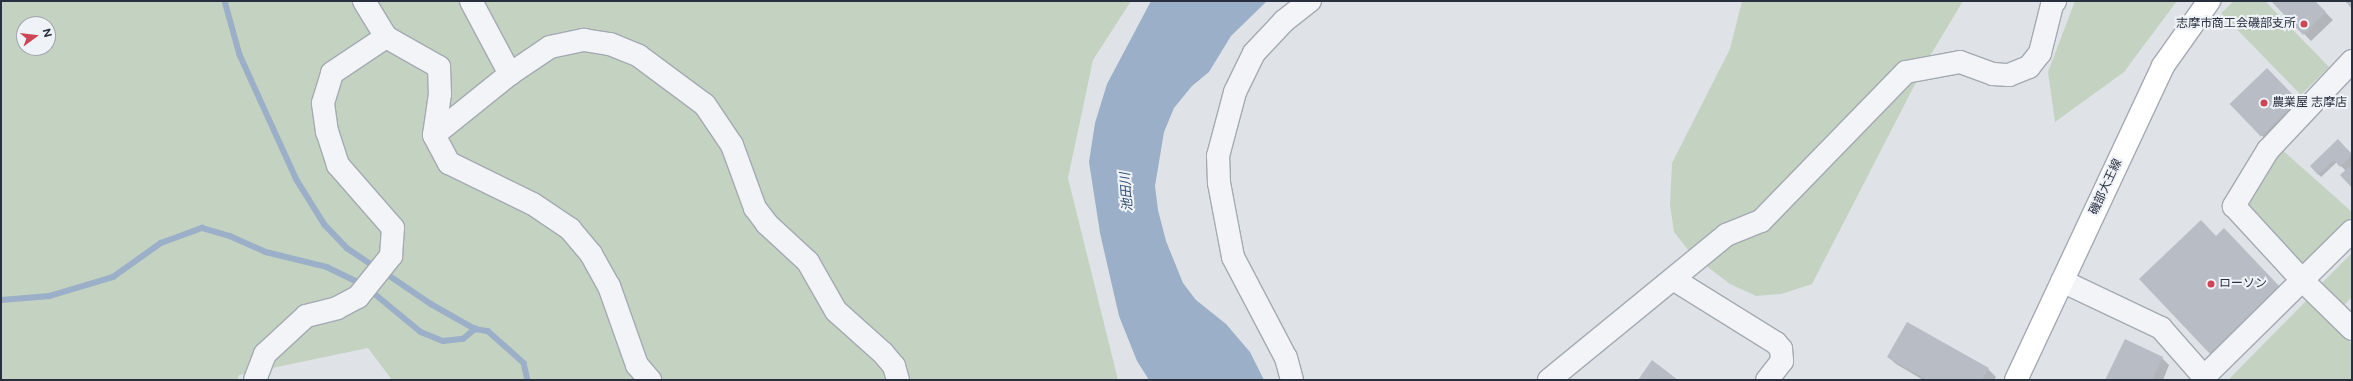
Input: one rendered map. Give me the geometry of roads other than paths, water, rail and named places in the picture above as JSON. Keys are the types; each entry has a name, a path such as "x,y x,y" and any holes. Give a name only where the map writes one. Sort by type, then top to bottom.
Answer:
{"main road":[{"name":"磯部大王線","path":"2016,380 2163,66 2209,1"}],"street":[{"path":"364,1 386,37 439,67 440,94 434,134 449,164 532,204 570,229 591,254 608,286 637,365 650,380"},
{"path":"472,1 510,74"},
{"path":"1292,380 1286,358 1248,290 1233,257 1220,191 1218,156 1235,92 1254,53 1284,21 1310,1"},
{"path":"1549,380 1726,235 1761,221 1906,72 1960,62 1994,74 2009,75 2029,67 2040,53 2052,5 2055,1"},
{"path":"255,380 265,354 306,316 338,308 358,297 391,256 393,228 338,165 327,132 323,103 332,73 386,37"},
{"path":"434,134 510,74 550,47 584,40 610,44 639,56 679,83 705,105 732,145 755,208 767,224 808,262 836,311 883,353 894,366 898,380"},
{"path":"2352,61 2268,150 2234,206 2302,280 2352,329"},
{"path":"2062,281 2161,328 2204,379 2352,231"},
{"path":"1673,279 1776,343 1781,349 1782,361 1767,380"}],"water":[{"name":"池田川","path":"1151,1 1267,1 1231,36 1209,72 1192,86 1174,108 1164,132 1155,186 1158,210 1166,241 1183,283 1196,300 1226,324 1250,352 1264,380 1149,380 1137,361 1119,316 1100,233 1089,162 1095,123 1107,84"}],"waterway":[{"path":"225,1 240,55 297,180 325,225 347,248 377,268"},
{"path":"1,300 50,296 113,277 161,243 202,228 230,236 266,252 327,267 362,284"},
{"path":"384,272 431,304 475,329 488,331 524,363 528,380"},
{"path":"369,289 421,332 443,341 463,339 475,329"}],"place":[{"name":"志摩市商工会磯部支所","path":"2304,24"},
{"name":"農業屋 志摩店","path":"2264,103"},
{"name":"ローソン","path":"2211,284"}]}
